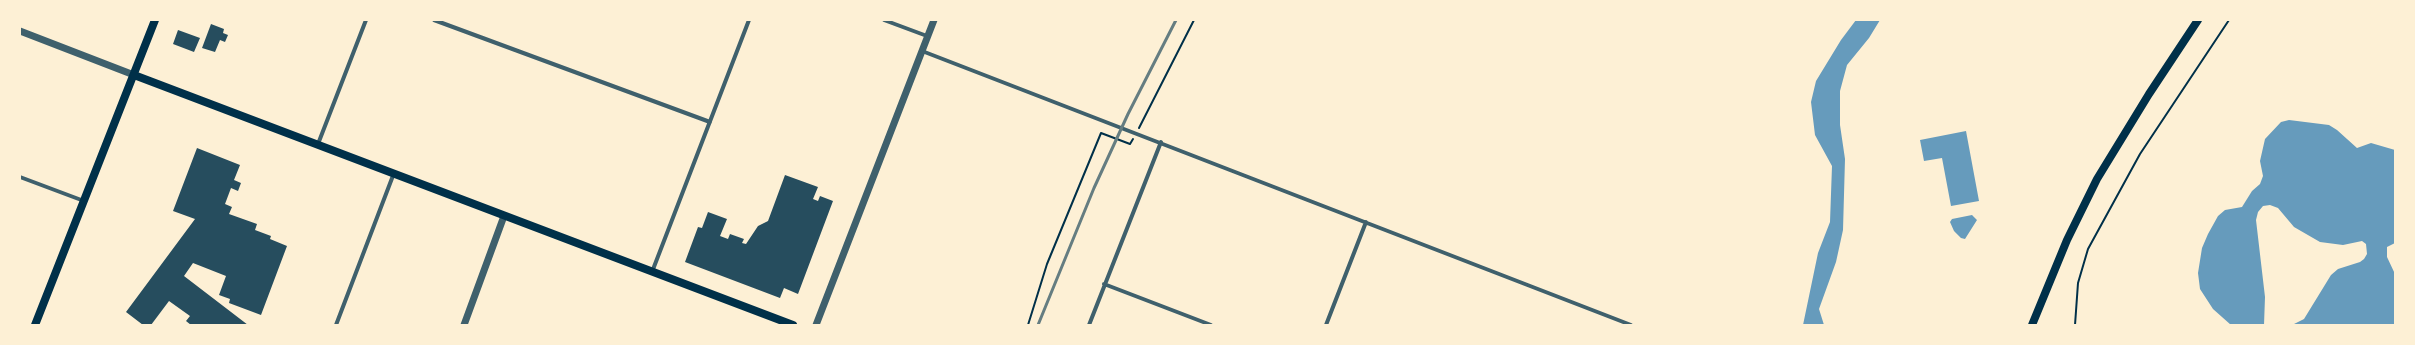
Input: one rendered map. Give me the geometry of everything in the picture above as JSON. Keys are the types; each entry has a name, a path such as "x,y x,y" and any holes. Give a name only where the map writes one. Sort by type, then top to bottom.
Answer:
{"main road":[{"path":"34,325 155,20"},
{"path":"2032,325 2067,240 2097,179 2148,94 2198,20"},
{"path":"134,75 793,325"}],"street":[{"path":"318,144 366,20"},
{"path":"434,20 710,122"},
{"path":"652,272 749,20"},
{"path":"884,20 928,36"},
{"path":"816,325 934,20"},
{"path":"20,31 134,75"},
{"path":"922,51 1631,325"},
{"path":"1089,325 1160,142"},
{"path":"336,325 394,173"},
{"path":"20,177 84,201"},
{"path":"464,325 504,216"},
{"path":"1326,325 1366,222"},
{"path":"1104,284 1211,325"}],"path":[{"path":"1028,325 1047,264 1101,133 1130,144 1194,20"},
{"path":"2075,325 2078,282 2088,249 2140,154 2229,20"}],"water":[{"path":"1856,20 1880,20 1869,38 1847,65 1840,91 1840,125 1845,159 1843,230 1836,262 1819,309 1824,325 1803,325 1818,253 1830,222 1832,166 1815,135 1811,102 1816,81 1841,40"},
{"path":"2289,120 2329,125 2337,130 2357,148 2371,143 2395,150 2395,243 2387,247 2387,257 2395,274 2395,325 2292,325 2304,319 2331,275 2338,269 2360,262 2364,259 2367,254 2366,244 2362,241 2343,245 2320,242 2294,227 2278,208 2270,205 2263,206 2258,212 2256,220 2265,297 2264,325 2231,325 2213,309 2200,289 2198,273 2202,248 2208,234 2218,216 2225,210 2242,207 2252,191 2260,184 2263,176 2260,161 2265,139 2281,122"},
{"path":"1966,131 1979,201 1951,206 1942,158 1924,161 1920,140"},
{"path":"1972,215 1977,220 1965,239 1961,238 1954,231 1950,222 1952,219"}],"building":[{"path":"211,24 224,29 223,33 228,35 225,42 220,40 215,52 202,48"},
{"path":"178,30 200,38 194,52 173,44"},
{"path":"197,148 240,165 234,180 241,183 238,191 231,188 225,204 232,207 229,214 257,224 255,230 271,236 270,239 287,246 261,315 229,303 230,299 219,295 226,276 193,263 184,276 248,325 191,325 186,321 190,316 169,301 151,325 143,325 126,312 195,219 173,211"},
{"path":"785,175 818,187 813,199 818,201 820,196 833,201 798,294 784,288 780,298 685,262 698,227 702,228 708,212 727,219 720,236 728,239 730,234 744,239 742,243 746,244 758,226 768,221"}],"railway":[{"path":"1038,325 1094,188 1128,114 1176,20"}]}
